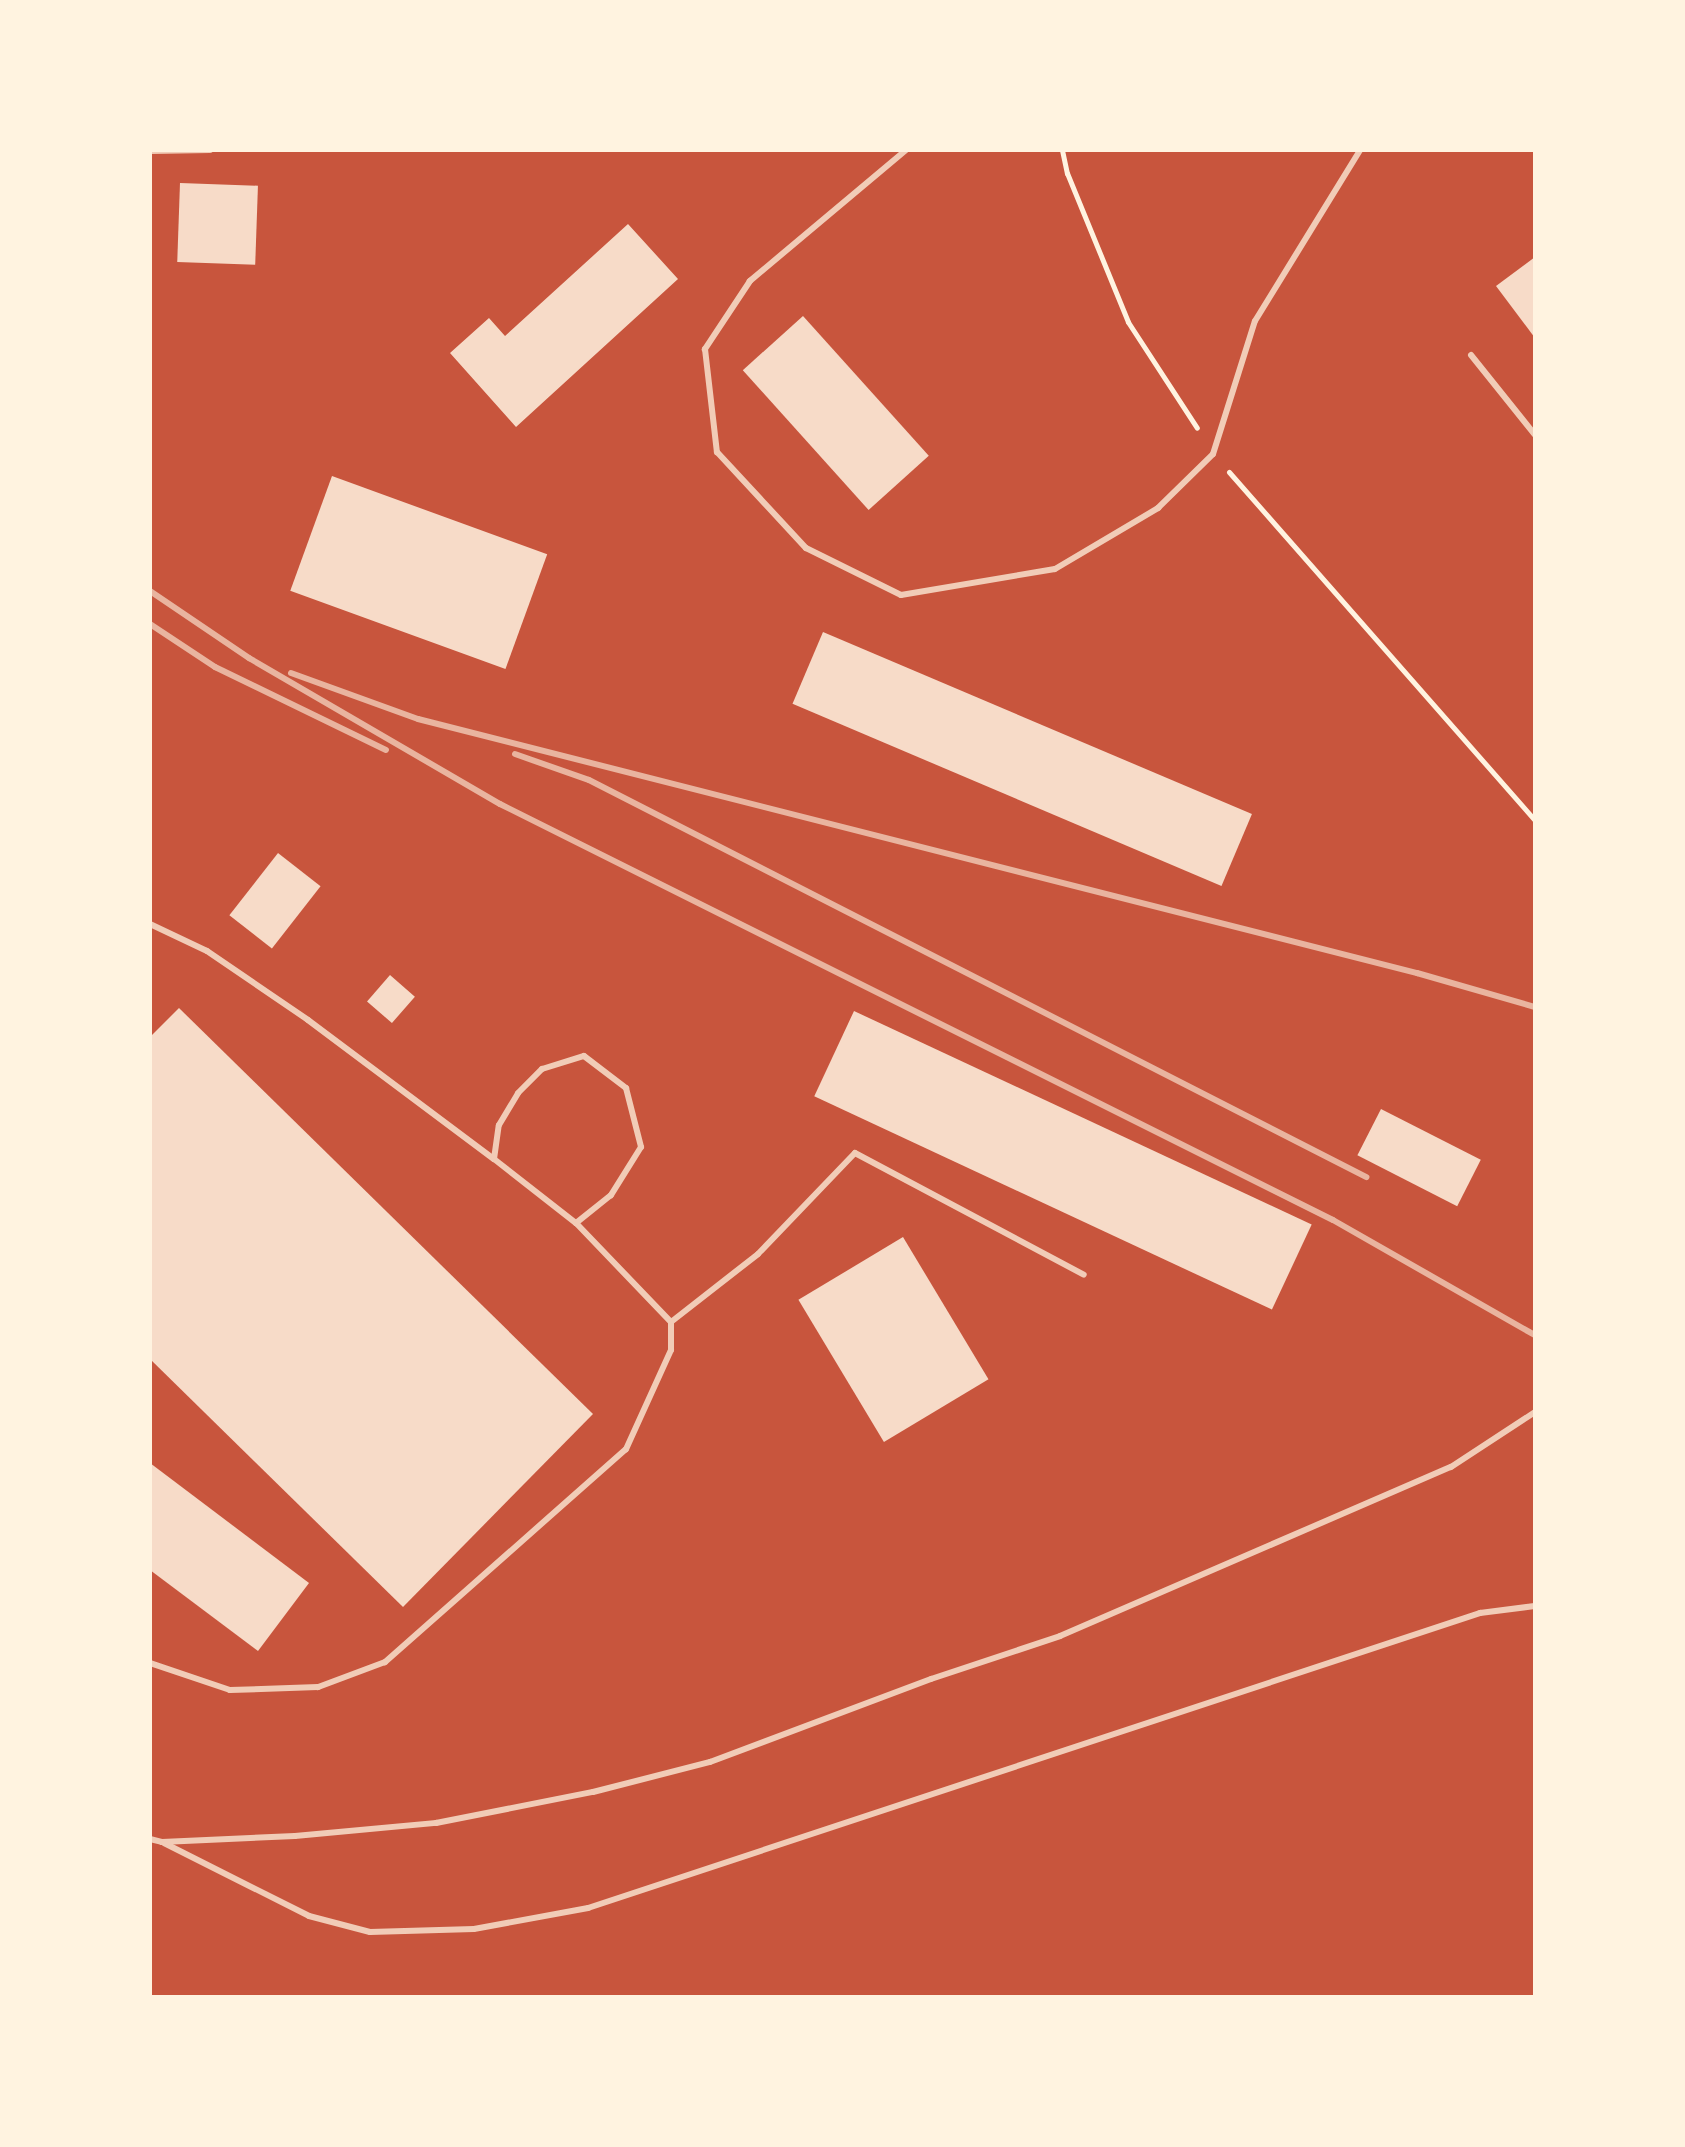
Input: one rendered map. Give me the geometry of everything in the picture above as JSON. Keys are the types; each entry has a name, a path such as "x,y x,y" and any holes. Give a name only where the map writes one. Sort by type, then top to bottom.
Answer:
{"lane":[{"path":"150,151 210,150"},
{"path":"906,150 750,281 705,349 717,452 806,548 901,595 1055,569 1158,508 1213,454 1255,321 1360,150"},
{"path":"1471,355 1535,435"},
{"path":"150,924 207,951 295,1011 494,1159 576,1223 671,1322 671,1350 626,1449 385,1662 318,1687 230,1690 150,1663"},
{"path":"494,1159 499,1125 518,1093 542,1069 584,1056 626,1088 641,1147 611,1195 576,1223"},
{"path":"671,1322 758,1254 855,1153 1084,1275"},
{"path":"162,1842 295,1836 436,1823 593,1792 710,1762 931,1679 1060,1636 1451,1467 1535,1412"},
{"path":"150,1839 162,1842 309,1916 370,1932 474,1929 588,1908 1480,1613 1535,1606"}],"path":[{"path":"1062,150 1067,173 1128,322 1213,454 1535,820"}],"building":[{"path":"180,183 258,186 255,265 177,262"},
{"path":"628,224 678,279 516,427 450,353 489,318 505,336"},
{"path":"1535,257 1535,338 1496,286"},
{"path":"803,316 929,456 869,510 743,370"},
{"path":"332,476 547,554 505,669 290,591"},
{"path":"823,632 1252,814 1221,886 793,704"},
{"path":"278,853 321,886 272,948 229,915"},
{"path":"390,975 415,997 392,1023 367,1001"},
{"path":"179,1008 593,1414 403,1607 150,1359 150,1037"},
{"path":"854,1011 1312,1224 1272,1310 814,1096"},
{"path":"1381,1109 1481,1160 1457,1206 1357,1155"},
{"path":"903,1237 988,1379 884,1442 798,1300"},
{"path":"150,1463 309,1583 258,1651 150,1570"}],"railway":[{"path":"150,591 249,658 500,804 1333,1220 1535,1335"},
{"path":"150,624 215,667 386,750"},
{"path":"291,673 418,719 1417,973 1535,1007"},
{"path":"515,754 589,780 1366,1177"}]}
